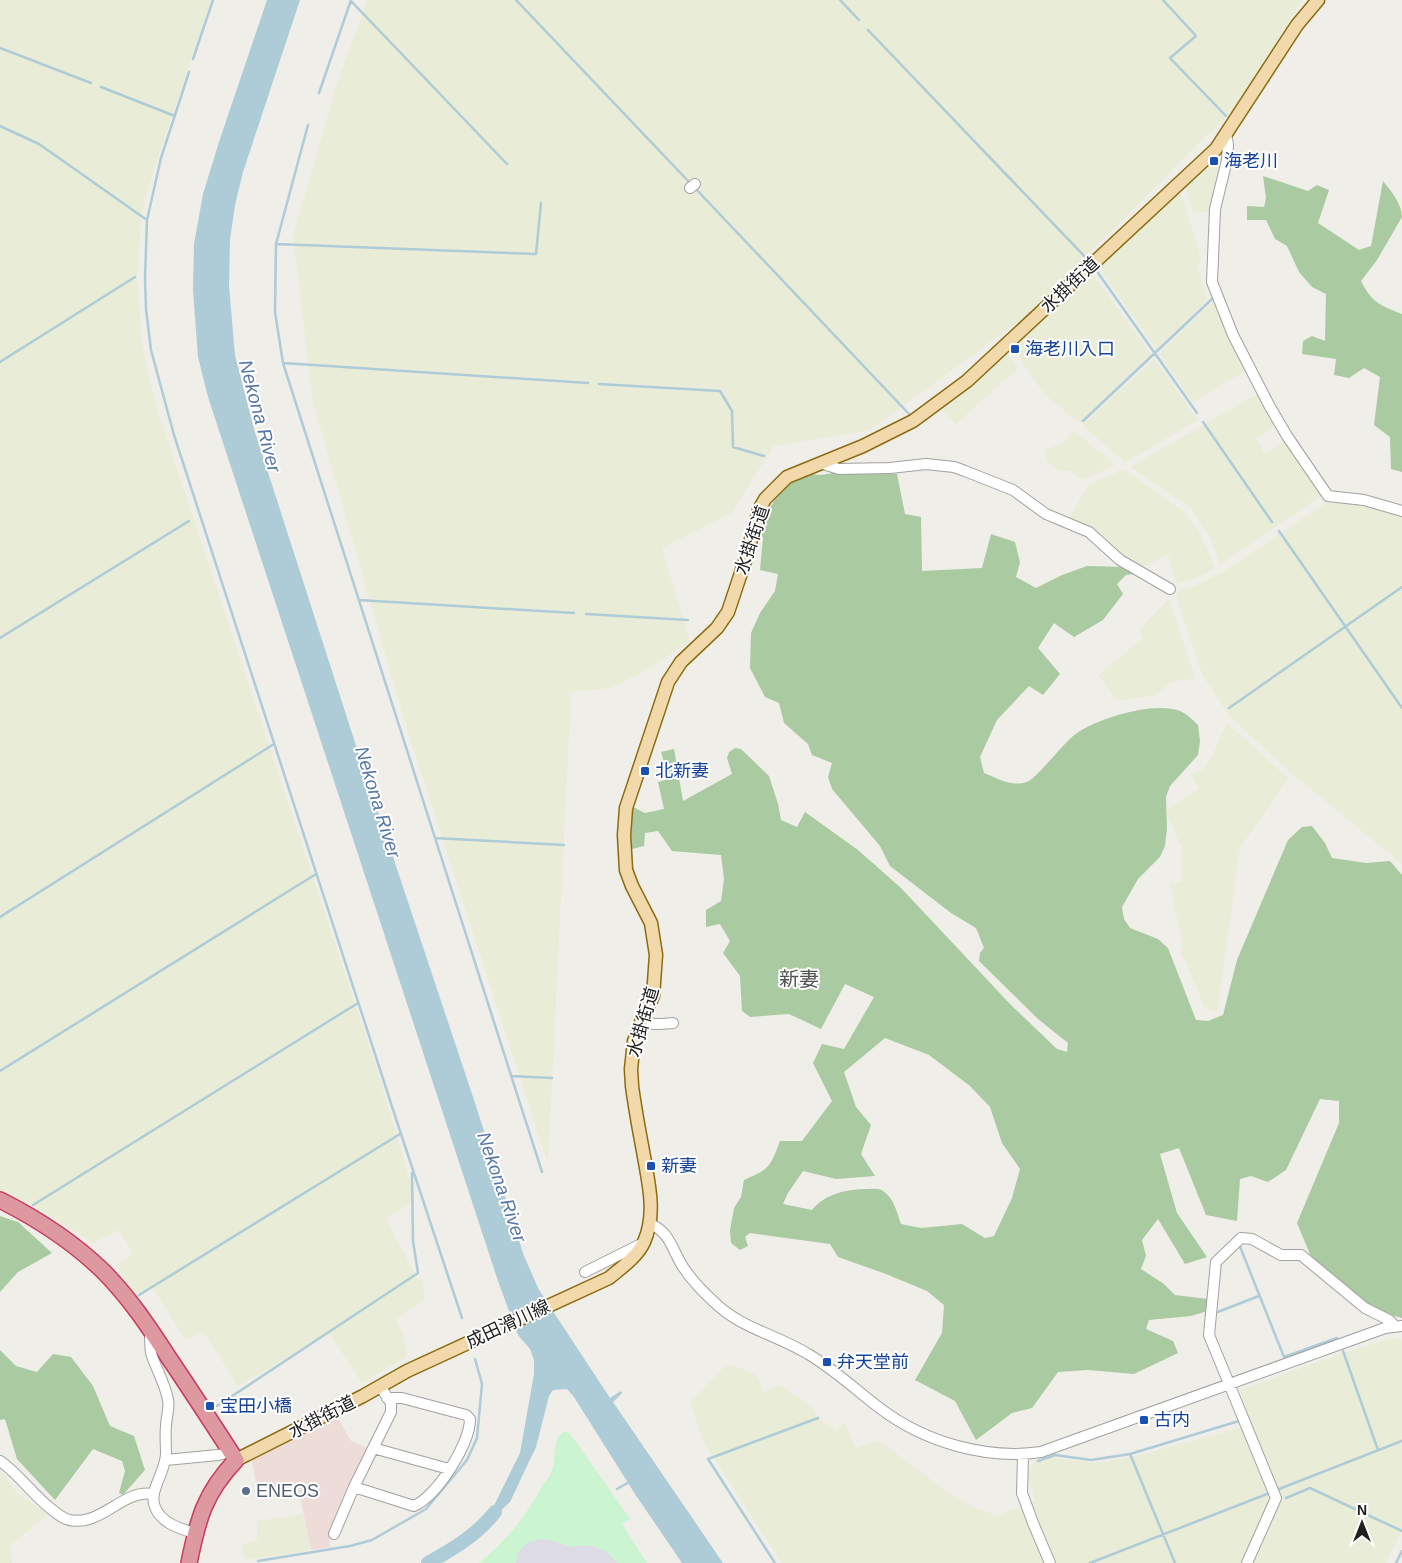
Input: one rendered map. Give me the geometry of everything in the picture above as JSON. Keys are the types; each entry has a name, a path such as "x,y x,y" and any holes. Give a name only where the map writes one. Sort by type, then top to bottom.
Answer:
{"highway":[{"path":"0,1200 41,1222 84,1254 124,1293 150,1327 233,1456 205,1502 195,1533 189,1563"}],"main road":[{"name":"水掛街道","path":"609,1278 631,1259 644,1243 649,1224 651,1201 632,1086 631,1069 634,1041 654,996 656,955 651,923 626,870 624,836 626,808 668,682 674,670 716,628 728,612 746,558 759,510 765,499 787,477 886,436 913,421 954,392 1216,149 1296,25 1318,0"},
{"name":"成田滑川線","path":"407,1371 609,1278"},
{"name":"水掛街道","path":"233,1456 380,1386 407,1371"}],"street":[{"path":"1226,134 1228,145 1227,160 1215,209 1212,282 1233,335 1287,436 1328,496 1364,500 1402,511"},
{"path":"820,463 838,469 890,468 926,464 954,467 1013,490 1046,514 1089,532 1120,560 1170,589"},
{"path":"642,1020 655,1024 673,1023"},
{"path":"649,1224 662,1229 689,1276 734,1319 808,1354 882,1410 923,1434 954,1444 997,1454 1023,1455 1042,1452 1398,1326"},
{"path":"1247,1563 1276,1498 1210,1336 1216,1262 1241,1238 1252,1239 1281,1255 1301,1255 1364,1308 1398,1326"},
{"path":"585,1272 644,1243"},
{"path":"150,1327 151,1351 169,1403 165,1438 166,1460 159,1481 152,1494 153,1501 157,1513 168,1523 195,1533"},
{"path":"334,1534 354,1487 391,1412 391,1403 380,1386"},
{"path":"354,1487 414,1506 428,1497 455,1462 467,1438 470,1426 469,1417 402,1398 387,1398"},
{"path":"373,1448 449,1469"},
{"path":"166,1460 218,1455 233,1456"},
{"path":"1023,1455 1022,1493 1050,1563"},
{"path":"0,1461 11,1469 31,1492 66,1519 92,1519 131,1498 149,1493 152,1494"}],"shaded area":[{"path":"336,1414 351,1441 367,1448 329,1533 330,1547 311,1550 298,1486 258,1493 251,1457"},
{"path":"540,1539 554,1541 571,1547 587,1545 602,1549 617,1563 516,1563 518,1552 527,1543"}],"green space":[{"path":"0,0 211,0 149,184 141,219 137,275 142,345 155,403 377,1070 411,1184 410,1203 386,1219 418,1280 422,1278 425,1299 395,1319 403,1333 406,1357 362,1383 329,1333 238,1386 203,1331 186,1340 152,1287 136,1294 116,1265 133,1253 119,1230 93,1243 33,1205 0,1191"},
{"path":"367,0 1302,0 1233,110 1026,316 870,430 774,446 731,513 662,548 690,642 640,674 610,688 571,692 548,1164 405,723 313,402 293,236 336,87"},
{"path":"1217,154 1223,157 1210,211 1193,213 1185,185"},
{"path":"1263,176 1308,191 1317,185 1329,190 1318,223 1359,250 1371,246 1383,181 1393,193 1398,203 1402,217 1377,260 1361,281 1373,299 1402,314 1402,472 1391,469 1390,437 1374,425 1380,377 1364,368 1349,378 1334,375 1336,359 1302,354 1303,341 1312,336 1325,341 1326,294 1312,287 1299,272 1287,246 1275,239 1266,220 1247,220 1247,206 1264,207 1266,198"},
{"path":"1176,194 1181,194 1202,260 1197,266 1207,300 1156,350 1099,267"},
{"path":"1092,274 1151,354 1080,423 1045,395 1013,349"},
{"path":"1216,299 1247,370 1193,402 1159,354"},
{"path":"1007,353 1018,368 956,424 942,409"},
{"path":"1154,359 1198,420 1125,462 1082,425"},
{"path":"1259,393 1276,425 1256,438 1265,455 1285,441 1322,495 1220,564 1209,534 1189,507 1132,468 1132,466"},
{"path":"1074,430 1115,465 1082,480 1071,471 1060,471 1046,461 1046,450 1064,442"},
{"path":"1124,469 1184,512 1200,533 1215,568 1194,579 1176,584 1168,554 1141,568 1068,520 1088,485"},
{"path":"839,472 897,474 905,514 921,517 922,571 982,568 991,534 1015,542 1020,562 1016,577 1036,588 1062,575 1087,566 1127,567 1134,574 1126,575 1117,584 1123,594 1103,620 1074,637 1054,623 1038,648 1060,674 1043,695 1029,686 997,720 980,757 984,773 1005,782 1016,784 1027,782 1031,779 1077,733 1112,717 1142,710 1169,708 1183,712 1198,725 1200,741 1198,755 1170,786 1166,797 1167,829 1165,846 1160,857 1138,879 1122,907 1124,919 1130,928 1158,939 1168,948 1196,1020 1208,1021 1223,1015 1237,960 1288,840 1302,827 1312,826 1325,843 1332,858 1366,863 1390,861 1402,875 1402,1318 1376,1311 1312,1259 1297,1223 1339,1123 1339,1101 1320,1099 1286,1170 1268,1182 1251,1176 1240,1179 1237,1221 1206,1215 1179,1148 1160,1154 1177,1213 1207,1257 1185,1264 1158,1219 1142,1240 1146,1256 1141,1269 1164,1284 1175,1295 1208,1299 1208,1311 1191,1316 1149,1320 1146,1329 1173,1341 1178,1353 1134,1374 1088,1370 1058,1372 1032,1408 1012,1413 976,1440 955,1401 915,1380 942,1333 944,1305 927,1291 838,1257 830,1244 750,1233 745,1237 748,1246 740,1250 731,1243 730,1230 734,1208 741,1197 744,1180 759,1173 768,1166 774,1157 780,1141 802,1141 832,1101 813,1063 822,1044 844,1049 874,997 845,984 821,1029 789,1014 750,1017 742,1011 740,976 723,953 730,941 720,924 706,927 706,910 721,901 724,879 721,855 672,851 658,831 645,833 644,846 628,850 631,806 645,813 664,809 658,782 669,779 661,752 674,749 683,801 732,774 727,758 729,752 735,748 741,749 769,776 781,820 797,827 805,812 858,850 901,888 1010,1004 1057,1049 1067,1052 1068,1043 1038,1019 979,961 980,953 984,948 976,928 951,913 890,866 880,846 832,789 828,777 832,763 812,755 808,744 784,723 779,703 765,697 750,668 751,633 760,613 775,591 778,574 760,570 763,538 760,530 766,513 790,484 809,474 821,475","holes":["885,1038 929,1055 970,1086 990,1107 1002,1143 1020,1169 1012,1198 994,1236 985,1238 962,1224 921,1228 901,1224 890,1198 878,1189 860,1189 838,1193 824,1200 812,1210 783,1204 803,1171 836,1179 875,1176 861,1154 871,1125 856,1107 844,1072"]},
{"path":"1345,500 1402,515 1402,864 1291,773 1230,717 1203,676 1176,596 1180,590 1193,587 1223,572 1327,502"},
{"path":"1169,599 1195,678 1172,682 1154,695 1117,701 1098,675 1143,638 1138,631"},
{"path":"1227,723 1288,778 1240,848 1217,1012 1205,1008 1186,962 1181,955 1182,943 1170,884 1182,881 1181,847 1166,811 1199,788 1191,774 1203,769 1213,754"},
{"path":"0,1216 18,1222 52,1253 18,1272 0,1292"},
{"path":"1395,1338 1402,1341 1402,1529 1386,1563 782,1563 703,1441 690,1403 723,1368 731,1364 756,1375 764,1392 779,1385 812,1408 818,1418 837,1431 842,1424 845,1424 856,1448 878,1440 946,1491 975,1508 991,1513 993,1517 1035,1501 1028,1470 1036,1460 1052,1457 1092,1463 1109,1461 1136,1456 1236,1429 1250,1421 1240,1390 1343,1353"},
{"path":"0,1350 16,1366 37,1372 53,1354 71,1357 93,1386 110,1426 134,1436 145,1470 123,1495 119,1493 125,1471 122,1461 93,1449 55,1500 17,1459 5,1419 0,1420"},
{"path":"564,1432 568,1432 577,1443 630,1519 622,1524 647,1563 479,1563 516,1526 531,1505 551,1474 557,1439"},
{"path":"0,1472 18,1494 48,1514 10,1546 12,1563 0,1563"},
{"path":"303,1514 311,1550 246,1560 241,1545 257,1540 257,1521"}],"water":[{"path":"267,0 300,0 243,172 235,205 230,239 229,286 235,355 254,429 524,1256 539,1290 610,1398 621,1391 622,1393 613,1402 723,1563 682,1563 567,1389 553,1390 549,1396 536,1447 510,1502 484,1526 520,1453 534,1374 534,1360 530,1349 518,1335 498,1281 208,397 198,357 193,290 194,244 203,194"}],"waterway":[{"path":"193,59 213,0"},
{"path":"319,93 351,0"},
{"path":"516,0 690,183"},
{"path":"840,0 859,20"},
{"path":"1163,0 1196,36 1170,58 1226,116"},
{"path":"351,1 507,164"},
{"path":"868,30 1088,260"},
{"path":"0,48 91,83"},
{"path":"189,72 161,158 147,220 145,278 146,309 151,350 174,435 462,1318"},
{"path":"101,87 175,116"},
{"path":"308,125 276,244 275,312 283,363 542,1172"},
{"path":"0,126 39,144 147,220"},
{"path":"694,187 910,415"},
{"path":"276,244 536,254 541,203"},
{"path":"1096,270 1197,413"},
{"path":"0,362 135,277"},
{"path":"1083,421 1212,299"},
{"path":"283,363 588,383"},
{"path":"599,384 720,391 732,411 733,447 764,456"},
{"path":"1203,422 1272,522"},
{"path":"0,638 189,521"},
{"path":"1279,531 1402,708"},
{"path":"1229,708 1402,587"},
{"path":"359,600 574,613"},
{"path":"586,614 688,620"},
{"path":"0,917 274,744"},
{"path":"435,838 564,845"},
{"path":"0,1071 316,874"},
{"path":"33,1205 358,1003"},
{"path":"511,1076 552,1078"},
{"path":"139,1295 400,1134"},
{"path":"217,1406 418,1273 413,1241 412,1173"},
{"path":"1239,1244 1284,1357 1337,1338"},
{"path":"1215,1313 1259,1296"},
{"path":"1343,1351 1378,1450"},
{"path":"258,1561 350,1546 372,1540 426,1509 467,1460 477,1438 482,1384 475,1359"},
{"path":"775,1563 708,1459 818,1418"},
{"path":"1038,1461 1055,1455 1091,1460 1130,1454 1239,1421"},
{"path":"1279,1489 1402,1441"},
{"path":"1130,1454 1175,1563"},
{"path":"617,1489 631,1481"},
{"path":"1286,1498 1310,1488 1402,1531"},
{"path":"1090,1563 1267,1494"},
{"path":"428,1563 472,1535 495,1512"},
{"path":"1396,1563 1402,1551"}],"place":[{"name":"海老川","path":"1214,161"},
{"name":"海老川入口","path":"1015,349"},
{"name":"北新妻","path":"645,771"},
{"name":"新妻","path":"651,1166"},
{"name":"弁天堂前","path":"827,1362"},
{"name":"宝田小橋","path":"210,1406"},
{"name":"古内","path":"1144,1420"},
{"name":"ENEOS","path":"246,1491"}],"district":[{"name":"新妻","path":"799,979"}],"water label":[{"name":"Nekona River","path":"260,416"},
{"name":"Nekona River","path":"378,802"},
{"name":"Nekona River","path":"502,1187"}]}
